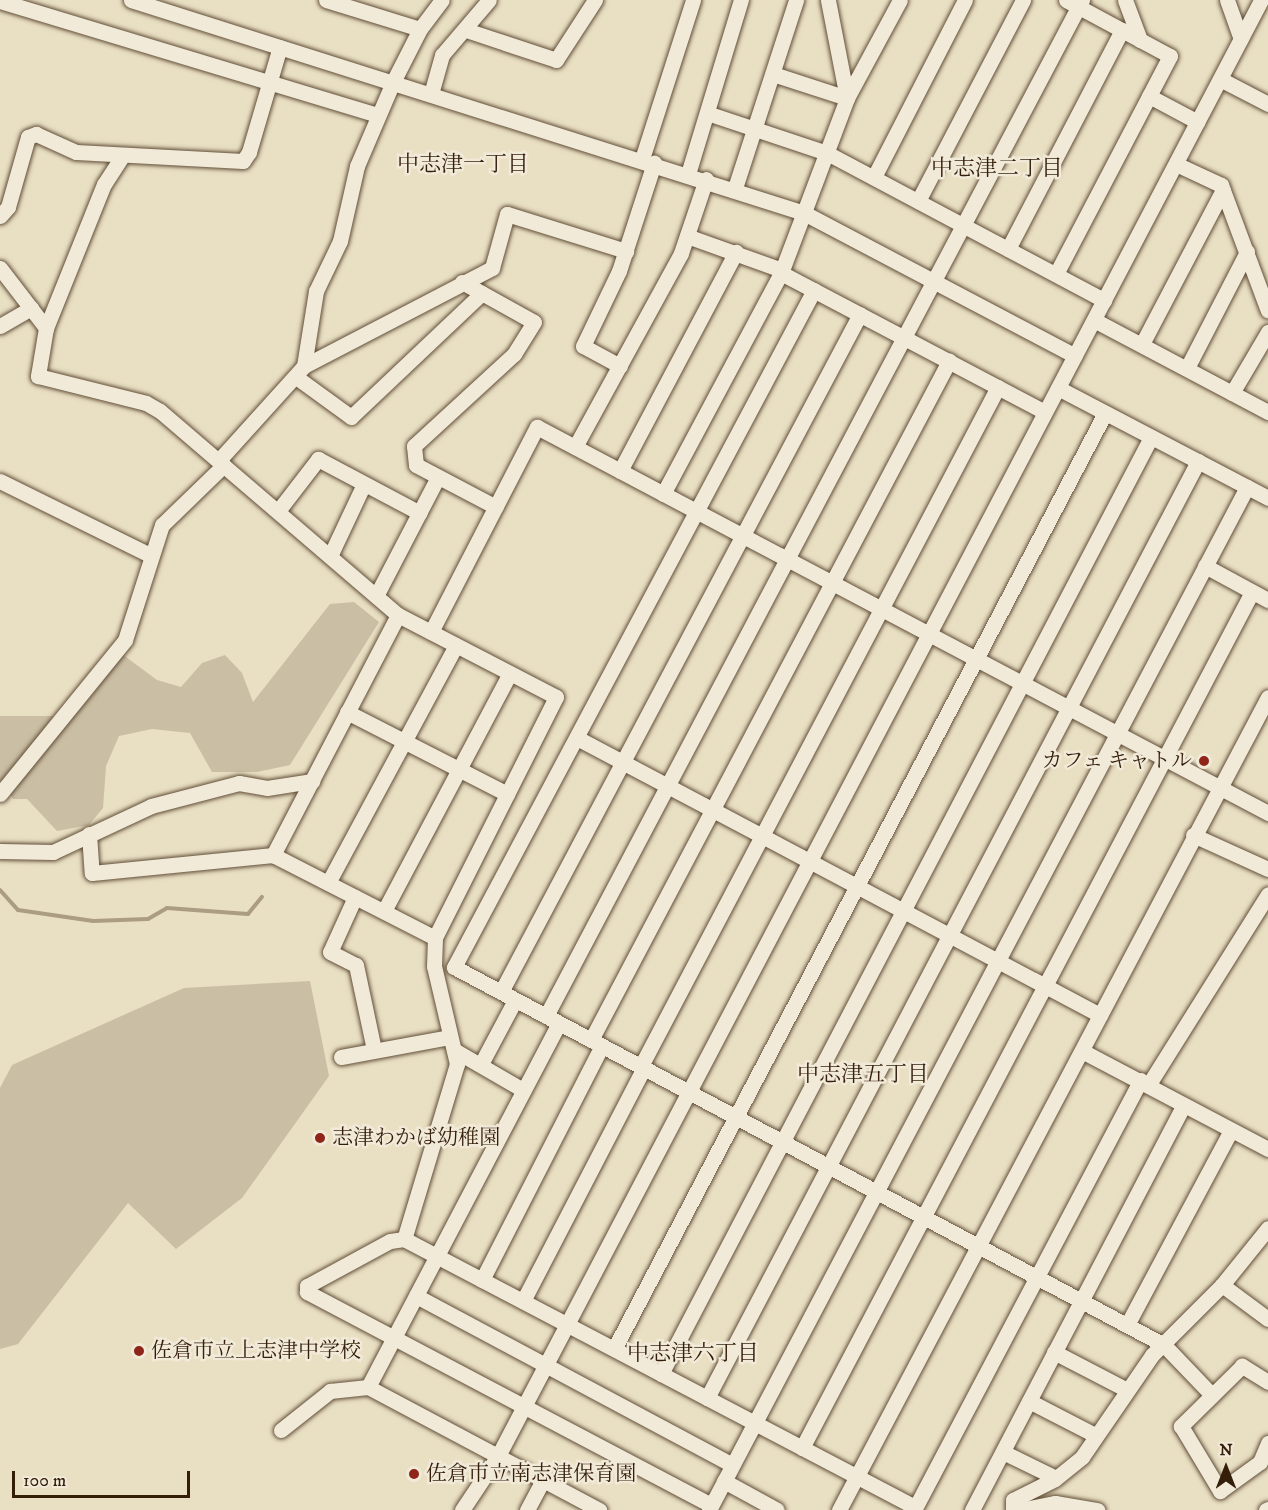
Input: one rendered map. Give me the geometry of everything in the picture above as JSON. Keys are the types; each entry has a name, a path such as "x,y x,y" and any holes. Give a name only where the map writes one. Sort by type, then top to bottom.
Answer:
{"street":[{"path":"131,0 155,4 280,47 735,188 804,213 935,280 1075,356"},
{"path":"326,0 420,29"},
{"path":"300,371 316,291 340,240 357,166 377,115 420,29 442,0"},
{"path":"431,94 442,55 466,30 489,0"},
{"path":"466,30 556,60 595,0"},
{"path":"620,366 583,346 626,251 648,161 693,0"},
{"path":"688,174 741,0"},
{"path":"735,188 796,0"},
{"path":"828,0 847,98"},
{"path":"663,494 781,271 847,98 900,0"},
{"path":"874,177 965,0"},
{"path":"918,201 1023,0"},
{"path":"1125,0 1140,40"},
{"path":"1227,0 1241,39"},
{"path":"462,1510 498,1456 687,1091 1261,0"},
{"path":"0,1 377,115"},
{"path":"368,1387 524,1090 552,1019 668,786 964,226 1075,2 1170,56 1056,274"},
{"path":"1008,249 1122,30"},
{"path":"0,216 8,207 28,137 36,134 76,152 232,164 243,161 280,47"},
{"path":"773,74 847,98"},
{"path":"1220,79 1268,104"},
{"path":"1149,96 1198,122"},
{"path":"707,113 826,153 1104,300"},
{"path":"123,155 104,184 46,328 38,376 146,403 222,462 331,554 398,615 556,697 435,938 434,966 457,1064 404,1239"},
{"path":"1176,164 1221,185 1268,311"},
{"path":"575,447 687,236 706,179"},
{"path":"1142,344 1223,190"},
{"path":"0,794 125,640 150,555 162,525 222,462 300,371 462,282 492,268 507,214 626,251"},
{"path":"687,236 736,252 781,271 1045,412"},
{"path":"620,471 736,252"},
{"path":"1187,368 1247,252"},
{"path":"0,268 46,328"},
{"path":"462,282 534,322 514,354 414,446 416,465 496,507"},
{"path":"814,290 454,967 1164,1345 1211,1394"},
{"path":"300,371 351,417 482,293"},
{"path":"0,326 30,308"},
{"path":"501,992 860,314"},
{"path":"1094,320 1268,411"},
{"path":"1232,393 1268,332"},
{"path":"482,1280 713,810 949,362"},
{"path":"523,1301 879,608 998,387"},
{"path":"1058,388 1268,498"},
{"path":"614,1349 738,1118 975,658 1105,412"},
{"path":"431,632 537,427 1268,813"},
{"path":"661,1374 785,1143 905,912 905,902 1151,437"},
{"path":"278,511 318,459 420,513"},
{"path":"707,1398 1198,461"},
{"path":"376,596 438,477"},
{"path":"0,481 150,555"},
{"path":"331,554 364,484"},
{"path":"1247,487 754,1423 710,1508 307,1292 307,1286 390,1241 404,1239 523,1301 566,1324 614,1349 754,1423 857,1477 914,1509 1036,1277 1145,1082 1268,894"},
{"path":"1205,566 1268,600"},
{"path":"802,1448 1252,592"},
{"path":"273,855 398,615"},
{"path":"328,883 456,645"},
{"path":"384,911 510,673"},
{"path":"839,1510 1082,1051 1193,835 1221,788 1268,697"},
{"path":"347,712 507,794"},
{"path":"577,738 1100,1015"},
{"path":"0,851 53,852 151,806 239,783 267,788 312,781"},
{"path":"89,834 92,873 273,855 435,938"},
{"path":"1193,835 1268,869"},
{"path":"355,897 330,952 356,965 374,1050"},
{"path":"481,1064 515,1000"},
{"path":"341,1057 374,1050 452,1044 524,1090"},
{"path":"1082,1051 1145,1082 1268,1149"},
{"path":"972,1510 1184,1105"},
{"path":"1127,1325 1232,1130"},
{"path":"1013,1510 1013,1500 1054,1478 1082,1457 1125,1389 1222,1285 1268,1228"},
{"path":"1255,1245 1268,1254"},
{"path":"1222,1285 1268,1319"},
{"path":"416,1296 732,1465"},
{"path":"1054,1352 1125,1389"},
{"path":"1268,1382 1242,1366 1181,1426 1220,1491 1260,1462 1268,1443"},
{"path":"281,1430 330,1392 368,1387 591,1508"},
{"path":"1029,1401 1095,1435"},
{"path":"1003,1452 1054,1478"},
{"path":"527,1510 543,1480"},
{"path":"724,1481 772,1509"},
{"path":"1019,1510 1055,1503 1097,1510"}],"shaded area":[{"path":"354,602 379,622 290,765 257,772 212,772 190,733 152,729 119,736 106,766 103,808 89,825 57,831 27,799 13,799 0,781 0,716 72,716 122,654 157,680 181,687 202,663 225,655 242,673 253,702 330,604"},
{"path":"310,981 329,1076 242,1198 176,1249 128,1203 18,1344 0,1349 0,1088 12,1065 184,988"}],"waterway":[{"path":"0,890 18,910 93,921 148,919 167,908 248,914 262,897"}],"place":[{"name":"カフェ キャトル","path":"1204,761"},
{"name":"志津わかば幼稚園","path":"320,1138"},
{"name":"佐倉市立上志津中学校","path":"139,1351"},
{"name":"佐倉市立南志津保育園","path":"414,1474"}],"district":[{"name":"中志津一丁目","path":"463,165"},
{"name":"中志津二丁目","path":"997,169"},
{"name":"中志津五丁目","path":"863,1075"},
{"name":"中志津六丁目","path":"693,1354"}]}
